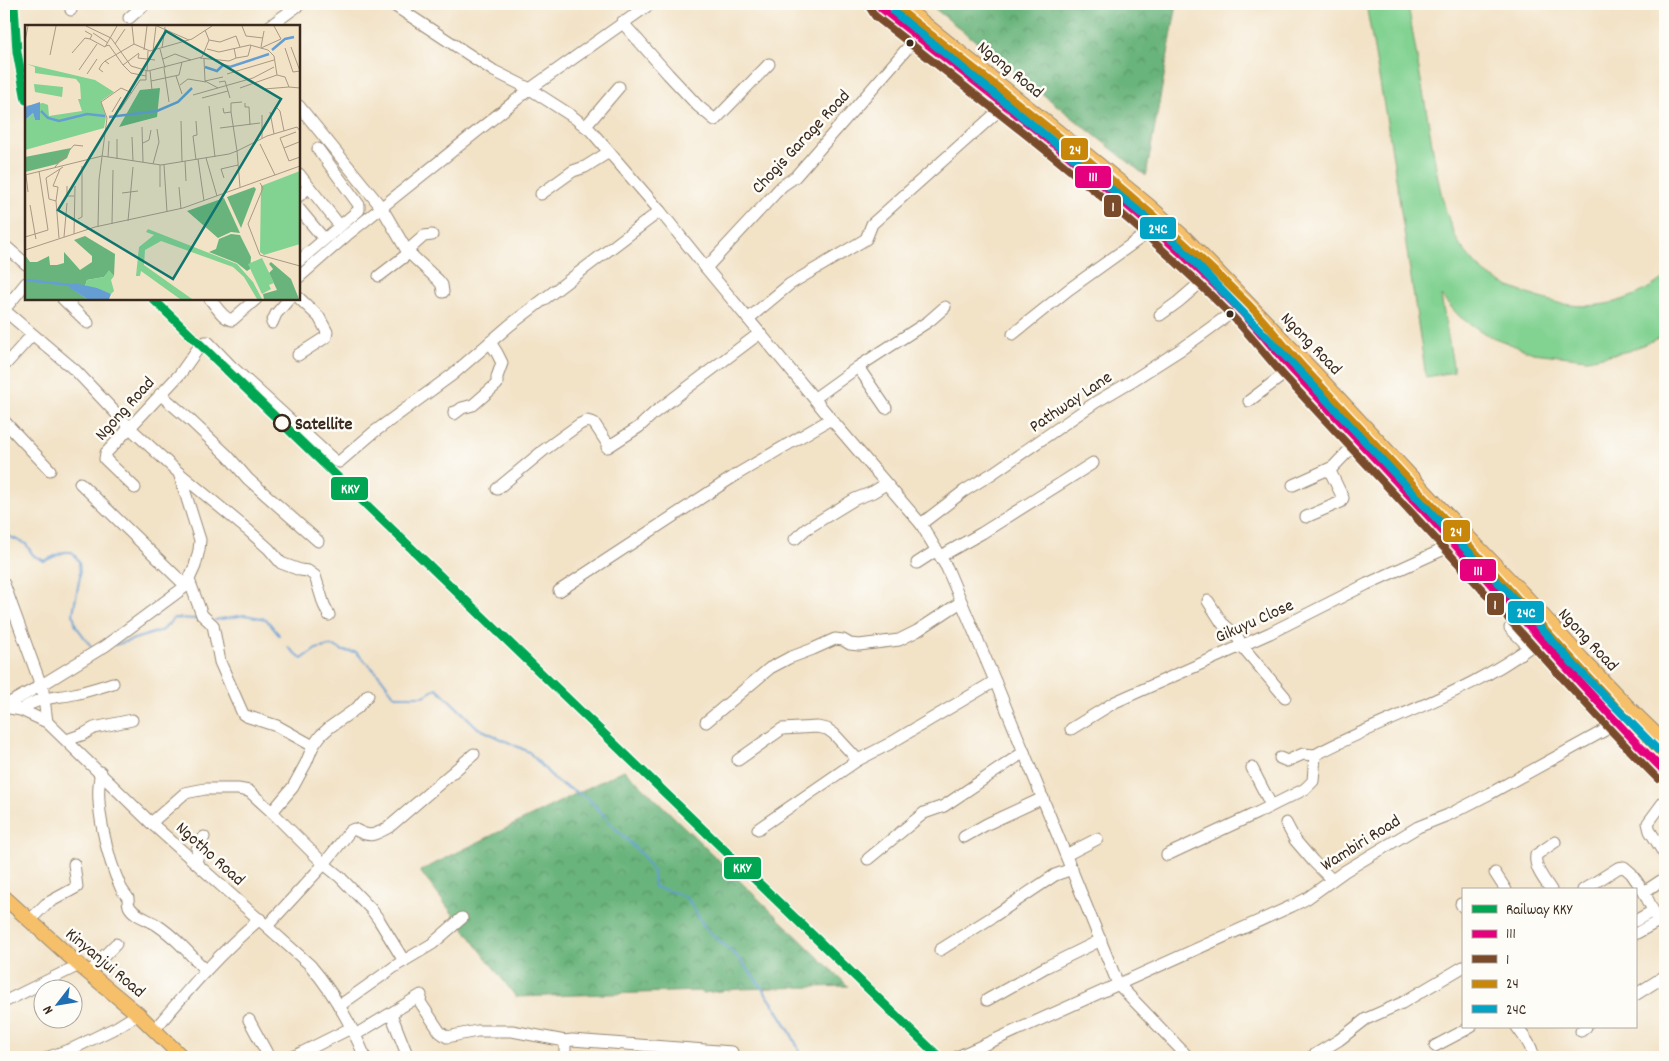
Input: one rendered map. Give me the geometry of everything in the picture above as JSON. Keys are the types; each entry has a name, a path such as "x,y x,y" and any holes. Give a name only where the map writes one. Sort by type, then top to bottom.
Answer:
{"main road":[{"name":"Ngong Road","path":"878,4 1142,217 1207,277 1238,308 1359,440 1451,543 1534,643 1568,671 1665,772"},
{"name":"Ngong Road","path":"900,4 1078,147 1149,206 1186,240 1308,366 1631,710 1665,743"},
{"path":"1618,722 1631,710"},
{"name":"Kinyanjui Road","path":"4,897 138,1014 182,1057"}],"street":[{"path":"129,18 145,4"},
{"path":"271,25 300,4"},
{"path":"392,4 494,71 530,88 586,126 660,211 831,419 921,524 939,553 995,681 1118,984 1188,1057"},
{"path":"300,276 347,234 382,208 530,88 650,4"},
{"path":"622,22 698,106 714,120 769,64"},
{"name":"Chogis Garage Road","path":"706,268 782,186 794,177 917,37"},
{"path":"586,126 619,87"},
{"path":"748,319 790,284 866,239 872,224 1004,106"},
{"path":"300,107 382,208 408,252 442,285 443,292"},
{"path":"300,260 359,210 359,205 318,149"},
{"path":"541,194 573,171 585,167 608,152"},
{"path":"300,175 340,226"},
{"path":"300,195 309,187"},
{"path":"454,412 454,414 462,408 473,405 496,384 502,363 490,342 660,211"},
{"path":"300,214 324,239"},
{"path":"1013,334 1068,290 1153,228"},
{"path":"379,276 424,236 432,236"},
{"path":"4,245 25,263"},
{"path":"1160,315 1181,300 1207,277"},
{"path":"25,284 4,310 76,371 130,428 179,473 249,530 281,563 300,570 308,570 315,576 329,615"},
{"path":"298,355 326,337 327,332 319,317 300,299"},
{"path":"64,300 88,323"},
{"path":"211,300 226,318 232,320 252,300"},
{"path":"272,323 276,314 288,300"},
{"path":"815,398 858,367 929,321 945,307"},
{"name":"Pathway Lane","path":"921,524 964,491 1096,402 1183,348 1238,308"},
{"path":"497,489 544,450 587,421 594,423 607,444 609,443 608,447 639,427 654,413 760,333"},
{"path":"4,366 32,335"},
{"name":"Ngong Road","path":"135,488 105,459 106,453 180,374 205,342 208,342 230,365 334,460 339,462 374,432 452,375 490,342"},
{"path":"858,367 886,408"},
{"path":"1249,401 1292,369"},
{"path":"160,394 228,456 248,479 318,541"},
{"path":"559,591 739,473 831,419"},
{"path":"4,421 50,470"},
{"path":"1293,486 1329,469 1359,440"},
{"path":"917,563 982,533 1093,463"},
{"path":"1306,517 1341,502 1343,498 1329,469"},
{"path":"4,706 105,646 188,583 199,550 200,540 179,473"},
{"path":"80,483 188,583 202,615 212,624 220,662 243,714 277,726 313,746"},
{"path":"795,539 855,499 873,492 886,484"},
{"name":"Gikuyu Close","path":"1071,729 1115,702 1316,611 1368,584 1442,550 1451,543"},
{"path":"4,584 45,698 47,722"},
{"path":"1208,601 1222,623 1237,636 1242,646 1286,697"},
{"path":"706,722 770,668 789,658 813,650 835,639 859,645 899,640 917,631 961,602"},
{"path":"1280,758 1287,760 1301,754 1315,755 1470,683 1507,662 1534,643 1510,628"},
{"path":"758,829 858,760 889,744 995,681"},
{"path":"21,710 31,703 45,698 77,693 113,683"},
{"path":"272,812 292,787 306,763 313,746 330,727 357,708 368,695"},
{"name":"Ngotho Road","path":"4,706 21,710 47,722 152,823 310,965 339,1006 365,1057"},
{"path":"66,740 84,734 94,728 132,720"},
{"name":"Wambiri Road","path":"957,1057 1306,899 1332,880 1418,827 1506,784 1618,722"},
{"path":"738,760 782,729 817,727 827,729 834,734 858,760"},
{"path":"868,859 924,813 944,806 1024,752"},
{"path":"154,1029 205,970 238,937 263,922 324,864 350,831 354,829 366,836 389,828 474,754"},
{"path":"1167,855 1310,786 1313,781 1315,755"},
{"path":"1252,768 1272,805"},
{"path":"101,772 98,784 100,814 109,852 122,890 128,898 129,906 141,917 157,925 180,944 205,970"},
{"path":"152,823 185,793 204,789 238,789 249,791 371,909 380,920 404,961"},
{"path":"964,837 1043,798"},
{"path":"1665,800 1648,823 1650,831 1665,855"},
{"path":"1286,823 1295,840 1332,880"},
{"path":"196,863 197,849 204,837"},
{"path":"1066,854 1097,839"},
{"path":"1550,888 1538,869 1535,860 1536,855 1555,842"},
{"path":"29,920 46,904 77,887 74,864"},
{"path":"1586,888 1606,874 1624,867 1631,873 1659,917"},
{"path":"940,950 1055,875 1072,870"},
{"path":"1495,873 1505,888"},
{"path":"1644,892 1665,878"},
{"path":"1636,921 1659,917"},
{"path":"1636,933 1659,917"},
{"path":"339,1006 432,944 462,918"},
{"path":"987,1000 1046,967 1101,940"},
{"path":"4,1002 84,968 98,965 116,944"},
{"path":"1311,1057 1339,1040 1366,1019 1402,1003 1462,968"},
{"path":"1636,995 1665,976"},
{"path":"292,1057 391,1014 421,995 420,1002 440,1032 447,1037 477,1031 512,1031 565,1041 732,1052"},
{"path":"49,1057 74,1048 138,1014"},
{"path":"391,1014 408,1057"},
{"path":"249,1020 269,1057"},
{"path":"1435,1046 1469,1028"},
{"path":"1518,1028 1531,1047 1534,1054 1533,1057"},
{"path":"565,1041 565,1057"},
{"path":"642,1057 643,1045"}],"green space":[{"path":"929,4 1177,4 1146,176"},
{"path":"1366,4 1408,4 1435,165 1445,209 1456,238 1474,262 1490,276 1510,287 1551,301 1582,306 1611,303 1626,299 1653,286 1665,277 1665,335 1629,351 1587,359 1533,353 1487,335 1460,317 1441,296 1454,372 1426,377 1391,145"},
{"path":"624,770 848,986 737,989 703,993 699,991 516,997 420,871"}],"waterway":[{"path":"4,533 26,544 33,555 44,561 64,552 72,552 79,561 80,576 73,613 76,626 93,649"},
{"path":"215,620 245,615 266,619 279,635"},
{"path":"115,645 163,630 174,618 197,619"},
{"path":"288,647 302,659 316,649 330,646 343,651 356,652 380,676 395,696 424,696 437,688 478,728 529,752 557,782 588,798 642,855 653,872 654,887 684,896 709,932 741,961 775,1007 802,1057"}],"rail line":[{"name":"KKY","path":"14,4 17,52 25,95"},
{"name":"KKY","path":"154,300 939,1057"}],"transit line":[{"name":"111","path":"879,4 881,8 1063,151 1107,188 1151,226 1236,306 1600,705 1665,772"},
{"name":"24","path":"892,4 1115,182 1201,258 1258,314 1303,367 1665,758"},
{"name":"1","path":"870,8 875,16 1101,196 1145,234 1229,313 1585,703 1658,779"},
{"name":"24C","path":"894,12 1179,246 1308,380 1575,666 1658,750"}],"place":[{"name":"Satellite","path":"282,423"}]}
